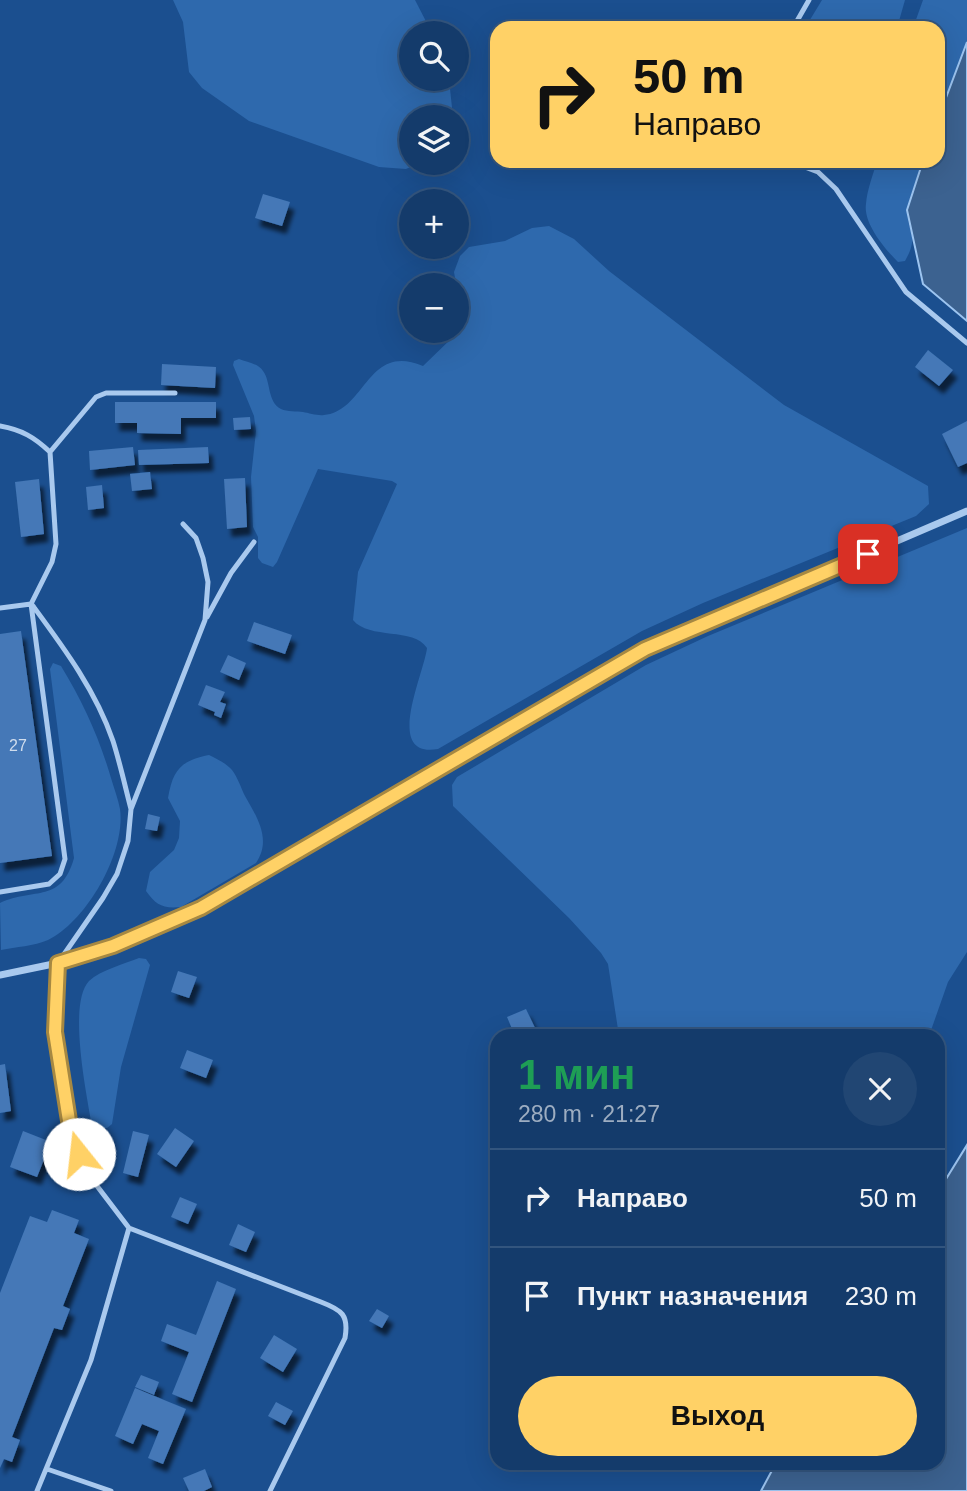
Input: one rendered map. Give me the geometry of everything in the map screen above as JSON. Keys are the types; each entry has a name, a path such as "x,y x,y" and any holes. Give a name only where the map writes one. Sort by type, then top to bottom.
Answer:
{"street":[{"path":"0,975 58,963 113,946 201,908 645,649 967,511"}],"lane":[{"path":"797,21 809,0"},
{"path":"807,168 818,172 836,189 905,292 967,343"},
{"path":"50,452 96,397 106,393 174,393"},
{"path":"0,426 32,435 50,452 56,544 52,562 31,604 65,859 60,874 49,884 0,892"},
{"path":"183,524 196,538 204,558 208,582 205,620"},
{"path":"254,542 231,573 205,620 131,809 128,841 117,874 58,963 55,1032 70,1127 79,1154 94,1182 129,1228 336,1308 344,1317 347,1325 345,1338 270,1491"},
{"path":"0,608 31,604"},
{"path":"31,604 92,694 112,739 131,809"},
{"path":"37,1491 91,1360 129,1228"},
{"path":"47,1469 111,1491"}],"shaded area":[{"path":"173,0 415,0 426,21 399,21 399,91 450,91 452,105 399,105 399,168 379,167 249,121 202,88 189,72 183,22"},
{"path":"822,0 905,0 899,21 809,21"},
{"path":"923,0 967,0 967,42 945,100 945,21 916,21"},
{"path":"967,42 967,321 923,284 907,210 921,168 945,168 945,100"},
{"path":"875,168 921,168 908,208 912,244 905,261 898,262 893,257 881,243 868,219 866,211"},
{"path":"549,226 574,239 609,271 784,405 928,486 929,504 916,516 703,603 642,631 438,749 422,749 413,741 410,728 411,712 427,648 412,638 369,630 353,620 358,572 397,484 318,469 277,562 273,567 262,563 258,558 258,537 253,527 251,477 256,431 254,416 233,365 234,361 239,359 261,369 273,402 281,409 322,415 338,411 378,370 390,363 404,361 423,366 447,343 469,343 469,273 454,273 459,259 469,259 469,247 505,241 532,228"},
{"path":"967,528 967,952 948,982 931,1029 618,1029 608,964 601,953 569,918 453,806 452,785 457,777 646,665 708,636"},
{"path":"53,663 61,666 96,734 120,809 117,845 101,884 90,902 63,931 48,940 1,950 0,903 54,888 69,872 74,858 50,669"},
{"path":"209,755 227,765 236,776 261,829 261,854 256,863 181,907 165,907 153,900 146,891 150,872 174,850 179,838 180,821 168,798 172,780 185,764"},
{"path":"139,958 146,959 150,965 121,1067 112,1124 101,1128 91,1121 80,1048 80,1008 83,992 94,977"},
{"path":"967,1145 967,1491 761,1491 772,1470 945,1470 945,1181"}],"building":[{"path":"263,194 290,202 282,226 255,218"},
{"path":"928,350 953,370 939,386 915,367"},
{"path":"162,364 216,367 215,388 161,385"},
{"path":"115,402 216,402 216,418 181,418 181,434 137,433 137,423 115,423"},
{"path":"250,417 251,429 234,430 233,418"},
{"path":"967,421 967,463 958,467 942,434"},
{"path":"133,447 135,465 90,470 89,451"},
{"path":"208,447 209,463 139,465 138,450"},
{"path":"150,472 152,489 132,491 130,474"},
{"path":"245,478 247,527 227,529 224,479"},
{"path":"39,479 44,534 21,537 15,482"},
{"path":"102,485 104,508 88,510 86,487"},
{"path":"254,622 292,635 285,654 247,641"},
{"path":"21,631 52,856 0,863 0,634"},
{"path":"228,655 246,663 239,680 220,672"},
{"path":"206,685 225,692 220,702 226,704 221,718 214,715 215,712 198,705"},
{"path":"148,814 160,817 157,831 145,829"},
{"path":"178,971 197,977 189,998 171,992"},
{"path":"526,1009 536,1029 512,1029 507,1017"},
{"path":"187,1050 213,1060 206,1078 180,1068"},
{"path":"5,1064 11,1111 0,1113 0,1065"},
{"path":"175,1128 194,1141 176,1167 157,1154"},
{"path":"23,1131 51,1142 37,1177 10,1167"},
{"path":"133,1131 149,1135 138,1177 123,1173"},
{"path":"180,1197 197,1204 188,1224 171,1217"},
{"path":"52,1210 79,1220 74,1233 89,1239 63,1306 70,1309 62,1330 54,1328 12,1437 20,1440 12,1462 4,1459 0,1468 0,1293 30,1216 47,1222"},
{"path":"238,1224 255,1232 246,1252 229,1245"},
{"path":"217,1281 236,1289 192,1402 172,1394 189,1352 161,1341 167,1324 196,1335"},
{"path":"377,1309 389,1316 382,1328 369,1321"},
{"path":"274,1335 297,1349 283,1372 260,1358"},
{"path":"141,1375 159,1382 154,1395 135,1387"},
{"path":"135,1388 186,1409 163,1464 148,1458 159,1431 142,1424 133,1444 115,1436"},
{"path":"276,1402 293,1411 285,1425 268,1416"},
{"path":"205,1469 212,1487 204,1491 189,1491 183,1478"}],"route":[{"path":"79,1154 70,1127 55,1032 58,963 113,946 201,908 645,649 868,554"}]}
